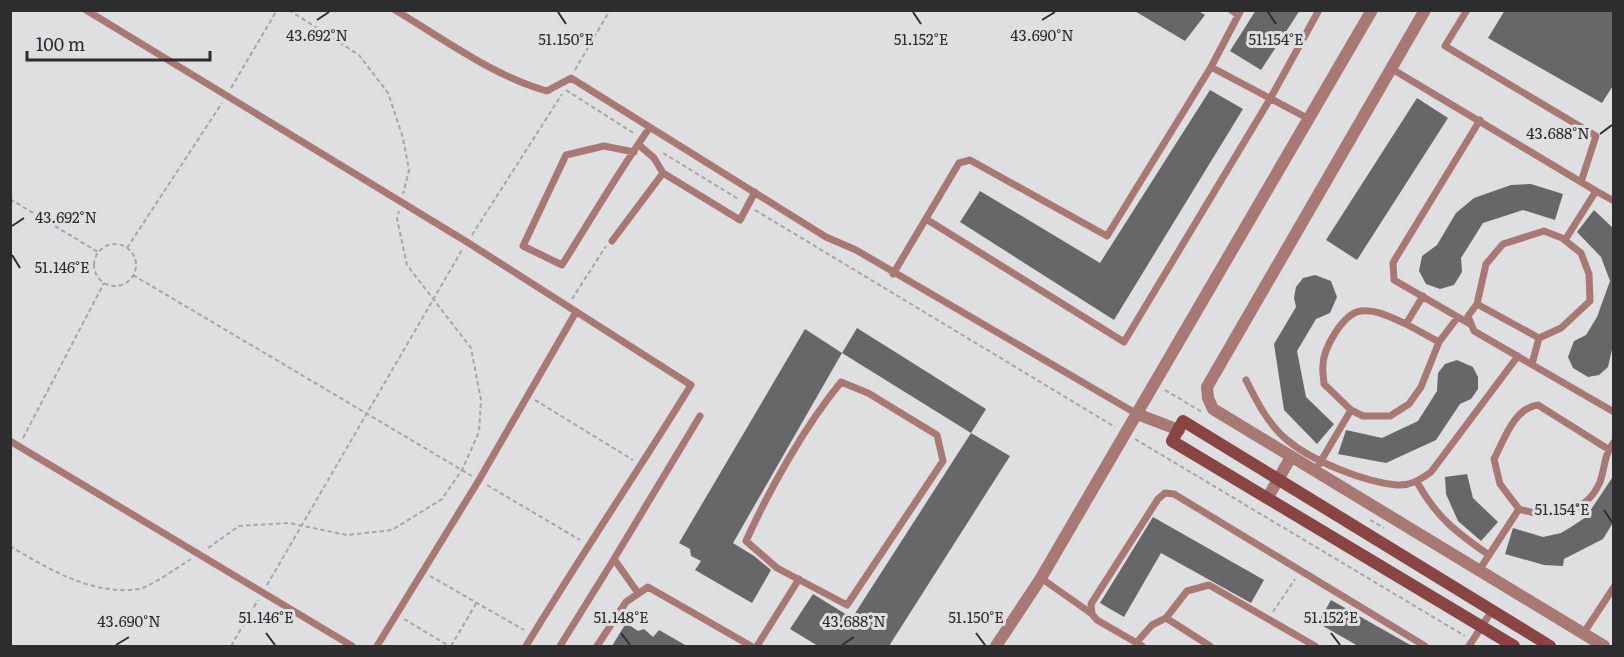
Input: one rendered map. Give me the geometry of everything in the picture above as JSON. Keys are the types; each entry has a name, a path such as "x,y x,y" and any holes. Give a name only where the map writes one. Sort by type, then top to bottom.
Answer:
{"street":[{"path":"996,646 1041,579 1372,10"},
{"path":"1425,10 1208,387 1208,398 1213,409 1478,572 1604,646"},
{"path":"1137,414 1179,430"},
{"path":"1514,646 1172,441 1183,421 1276,481 1550,646"},
{"path":"1268,497 1291,457"}],"lane":[{"path":"86,10 467,242 691,385 642,465 587,544 526,646"},
{"path":"395,10 454,44 494,71 523,84 547,91 571,78 648,130 1137,414"},
{"path":"893,274 959,163 970,160 1107,236 1211,67 1240,13 1231,10"},
{"path":"926,219 1124,342 1270,99 1319,10"},
{"path":"1467,10 1445,46 1596,136 1581,182"},
{"path":"1211,67 1309,119"},
{"path":"1392,69 1614,201"},
{"path":"1470,324 1394,280 1393,263 1480,120"},
{"path":"634,152 604,146 566,155 523,246 562,265 639,145 648,130"},
{"path":"639,145 654,158 663,173 740,220 755,192"},
{"path":"612,241 663,173"},
{"path":"1565,240 1596,191"},
{"path":"1539,338 1561,328 1590,301 1589,274 1581,253 1565,240 1544,231 1503,244 1486,264 1477,304 1468,316 1470,324 1474,331 1614,412"},
{"path":"1406,324 1423,296"},
{"path":"1477,304 1539,338"},
{"path":"1439,342 1384,314 1358,311 1350,314 1338,329 1323,363 1324,384 1351,410 1363,416 1390,416 1409,404 1421,387 1439,342 1458,317"},
{"path":"377,646 479,480 576,312"},
{"path":"1532,364 1539,338"},
{"path":"1246,380 1266,417 1288,441 1351,474 1398,485 1417,482 1441,460 1518,356"},
{"path":"841,382 868,393 938,435 943,461 847,605 799,579 777,567 747,541 761,507 822,405 841,382"},
{"path":"1608,449 1538,405 1528,406 1519,414 1494,459 1500,484 1519,509 1560,515 1584,504 1600,481 1608,449 1614,442"},
{"path":"1315,471 1351,410"},
{"path":"560,646 700,416"},
{"path":"10,441 352,646"},
{"path":"1417,482 1430,506 1454,531 1489,555"},
{"path":"1092,614 1091,604 1158,499 1165,493 1174,494 1425,646"},
{"path":"1478,572 1519,509"},
{"path":"614,559 638,593"},
{"path":"757,646 799,579"},
{"path":"1041,579 1092,614 1097,620 1139,645 1152,625 1166,618 1187,591 1209,585 1315,646"},
{"path":"597,646 626,602 648,587 752,646"},
{"path":"1583,634 1614,587"},
{"path":"1471,643 1491,612"},
{"path":"1166,618 1210,646"}],"path":[{"path":"127,248 227,96 277,10"},
{"path":"10,546 41,565 96,588 140,589 200,554 239,526 289,523 347,535 392,530 442,499 462,470 479,432 481,400 471,348 435,297 407,265 397,219 409,170 404,138 388,93 359,55 289,10"},
{"path":"231,646 467,242 538,134 610,10"},
{"path":"564,89 636,134 648,130 655,140 654,148 1471,643"},
{"path":"10,199 98,252"},
{"path":"568,307 602,249 612,241"},
{"path":"110,244 127,248 135,261 134,274 129,280 117,286 104,283 94,272 94,258 98,252 110,244"},
{"path":"134,274 587,544"},
{"path":"19,446 104,283"},
{"path":"528,396 642,465"},
{"path":"1268,620 1300,571"},
{"path":"423,572 533,635"},
{"path":"397,614 450,646 477,602"}],"building":[{"path":"1133,10 1197,10 1205,15 1185,41"},
{"path":"1256,10 1300,10 1261,70 1230,51"},
{"path":"1505,10 1614,10 1614,84 1602,103 1488,38"},
{"path":"1210,90 1243,109 1114,320 960,222 980,191 1100,263"},
{"path":"1417,98 1448,118 1357,260 1326,240"},
{"path":"1531,184 1563,194 1555,220 1523,210 1483,223 1461,258 1462,272 1454,285 1440,289 1426,284 1419,271 1422,256 1437,245 1456,213 1474,198 1511,185"},
{"path":"1594,210 1614,229 1614,341 1608,367 1599,375 1588,377 1573,368 1568,357 1574,341 1586,335 1597,317 1610,281 1601,257 1577,232"},
{"path":"1315,275 1331,281 1337,297 1330,313 1316,319 1297,351 1306,397 1334,424 1317,444 1284,410 1274,344 1296,307 1294,298 1296,287 1303,278"},
{"path":"857,328 986,409 971,433 842,353"},
{"path":"805,329 842,353 733,543 771,570 752,603 695,570 701,561 691,556 690,549 679,543"},
{"path":"1457,360 1473,367 1478,377 1478,389 1471,399 1460,404 1436,440 1386,463 1338,454 1346,430 1382,438 1418,421 1437,391 1438,373 1445,364"},
{"path":"971,433 1010,456 889,646 818,646 790,629 813,594 852,618"},
{"path":"1467,474 1473,498 1498,522 1481,541 1458,521 1446,494 1445,477"},
{"path":"1614,475 1614,521 1603,539 1564,559 1563,566 1544,565 1505,554 1513,528 1543,537 1561,533 1586,517"},
{"path":"1153,517 1264,580 1251,603 1161,553 1124,617 1100,603"},
{"path":"1331,600 1412,646 1358,646 1318,623"},
{"path":"626,623 638,631 644,629 653,637 659,630 687,646 612,646"}]}
